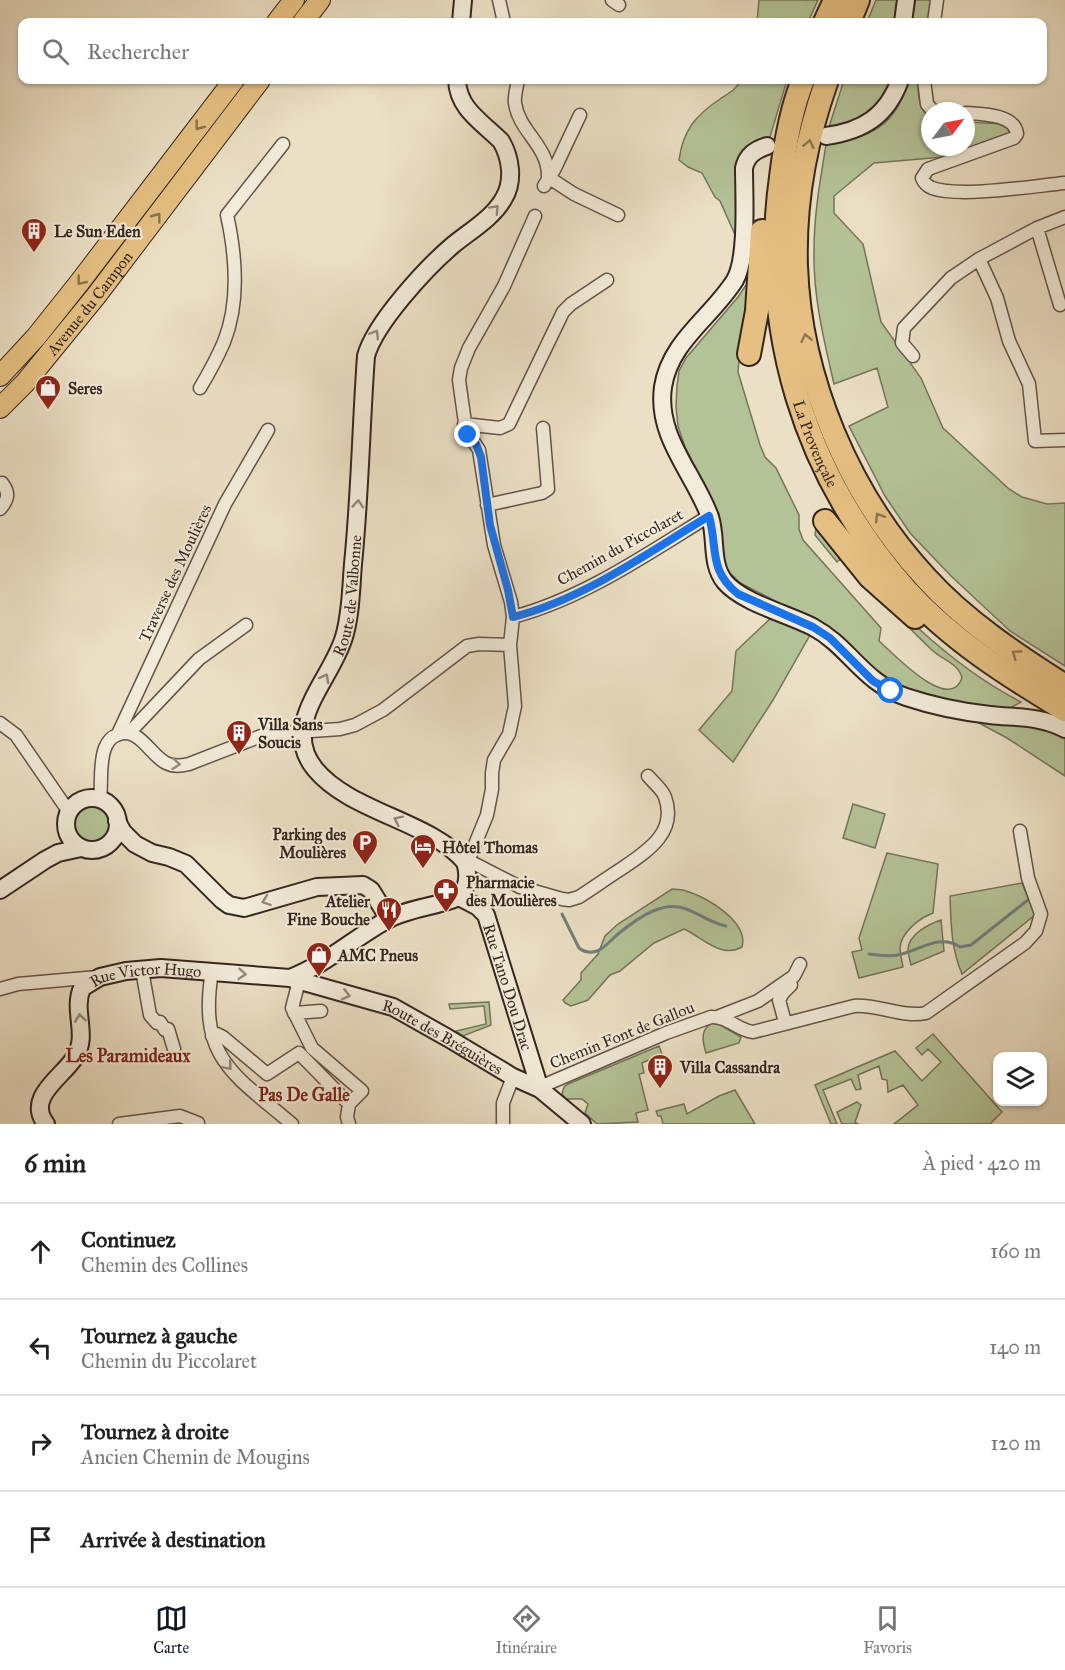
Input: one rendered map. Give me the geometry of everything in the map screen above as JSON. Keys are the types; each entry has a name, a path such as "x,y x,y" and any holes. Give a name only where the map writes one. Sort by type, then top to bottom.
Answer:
{"highway":[{"path":"827,18 835,0"},
{"path":"851,18 858,0"},
{"name":"La Provençale","path":"802,84 791,117 777,207 775,250 782,330 793,387 812,440 824,467 865,538 907,591 952,634 1022,684 1065,710"},
{"name":"La Provençale","path":"826,84 815,115 807,150 799,203 796,267 804,333 826,413 857,483 885,528 926,578 998,641 1065,686"},
{"path":"749,354 757,311 767,186 791,117"},
{"path":"825,521 870,577 947,644 982,668 1022,684"}],"main road":[{"path":"280,18 294,0"},
{"path":"306,18 320,0"},
{"name":"Avenue du Campon","path":"0,376 36,337 79,283 231,84"},
{"name":"Avenue du Campon","path":"0,408 25,383 96,296 257,84"}],"street":[{"path":"461,18 463,0"},
{"path":"499,0 503,18"},
{"path":"904,18 906,0"},
{"path":"935,18 937,0"},
{"name":"Route de Valbonne","path":"302,731 308,710 338,654 348,622 361,460 366,356 369,345 393,310 439,258 495,211 505,197 510,182 508,156 505,148 501,141 464,105 458,84"},
{"path":"517,84 516,108 549,164 546,181"},
{"path":"826,136 850,131 875,118 895,93 898,84"},
{"path":"924,84 927,102"},
{"path":"975,115 1008,120 1014,125 1017,134 1014,138 975,152"},
{"path":"546,181 555,168 580,116"},
{"path":"201,388 225,340 234,299 236,276 233,242 227,215 283,144"},
{"path":"767,146 751,154 744,168 742,254 735,279 683,340 669,366 663,387 662,399 667,431 709,516 718,572 738,594 813,627 830,638 873,681 891,691 922,702 970,712 1048,721 1065,729"},
{"path":"964,156 928,169 922,178 924,183 930,188 954,191 1065,183"},
{"path":"546,181 618,214"},
{"path":"349,1124 346,1117 349,1104 362,1091 354,1076 312,1048 294,1012 292,1003 295,980 389,919 459,897 464,892 467,880 465,862 471,854 487,815 494,760 509,734 515,706 510,645 513,617 508,590 494,545 479,450 468,435 464,424 460,388 461,368 469,348 504,286 535,216"},
{"path":"913,356 902,343 904,328 951,278 1037,228 1065,217"},
{"path":"1037,228 1060,305"},
{"path":"979,260 997,298 1009,341 1029,384 1035,441 1065,440"},
{"path":"464,424 500,428 509,424 563,312 607,280"},
{"path":"487,506 542,493 548,489 543,428"},
{"name":"Traverse des Moulières","path":"123,733 225,504 268,430"},
{"path":"0,509 8,496 2,483"},
{"name":"Chemin du Piccolaret","path":"513,617 561,600 613,574 709,516"},
{"path":"100,800 102,760 110,740 123,733 199,659 246,625"},
{"path":"123,733 137,736 160,759 178,766 261,736 347,728 400,698 467,646 510,645"},
{"path":"0,723 16,735 69,812"},
{"path":"302,731 305,752 310,762 325,780 356,800 452,849 465,862 476,864 520,888 569,900 579,897 650,849 660,837 667,826 668,819 665,795 648,776"},
{"path":"45,860 55,849 66,829 69,812 79,801 93,798 112,808 123,832 135,844 152,854 169,857 186,864 229,905 244,908 317,886 363,885 369,888 389,919"},
{"path":"0,890 58,853 81,848 89,850 104,847 115,836 117,821"},
{"path":"66,829 69,837 81,848"},
{"name":"Chemin Font de Gallou","path":"717,1017 748,1031 864,1005 916,1015 926,1013 1025,943 1036,932 1041,914 1028,878 1020,831"},
{"name":"Rue Tano Dou Drac","path":"459,897 478,907 486,915 540,1089"},
{"name":"Chemin Font de Gallou","path":"785,1022 779,1000 790,986 800,964"},
{"name":"Rue Victor Hugo","path":"0,989 18,984 100,977 161,968 295,980"},
{"path":"142,970 150,1015 157,1023 160,1022 165,1030 168,1029 174,1049"},
{"path":"212,971 208,1016 217,1052 225,1064 292,1124"},
{"name":"Chemin Font de Gallou","path":"540,1089 666,1033 758,1001 794,976"},
{"path":"46,1124 40,1112 41,1099 75,1058 82,1031 78,1004 80,993 88,983 100,977"},
{"name":"Route des Bréguières","path":"295,980 393,1007 513,1077 540,1089 582,1124"},
{"path":"294,1012 321,1011"},
{"path":"212,1036 217,1034 223,1037 267,1074 299,1053"},
{"path":"308,1041 296,1049 349,1104"},
{"path":"503,1124 503,1103 513,1077"},
{"path":"119,1124 180,1116 198,1123"}],"green space":[{"path":"759,0 818,0 810,18 757,18"},
{"path":"876,0 897,0 895,18 869,18"},
{"path":"915,0 931,0 929,18 913,18"},
{"path":"738,84 786,84 770,137 750,145 743,152 738,163 736,237 720,201 715,197 702,173 679,160 684,140 692,124 704,111"},
{"path":"843,84 891,84 881,102 859,119 829,127"},
{"path":"907,84 919,84 921,156 946,156 874,163 834,196 834,213 863,244 881,322 921,378 943,428 1009,489 1022,497 1047,504 1065,503 1065,666 1010,631 951,576 910,533 885,496 849,426 888,407 877,368 834,384 820,318 814,268 816,211 826,145 868,133 879,127 896,109"},
{"path":"975,122 1005,124 1010,130 1007,134 975,146"},
{"path":"746,285 752,292 743,355 739,359 738,372 760,445 765,457 776,468 799,515 799,529 803,540 881,628 879,641 921,678 946,689 955,687 962,678 958,669 921,640 843,557 837,562 815,535 819,526 912,623 964,666 1021,702 1007,710 944,699 885,679 825,626 740,583 728,571 723,557 719,514 685,447 678,426 677,386 679,371 686,358"},
{"path":"772,617 810,635 773,700 733,762 699,730 732,691 736,651"},
{"path":"979,723 1034,726 1065,737 1065,776 1007,738"},
{"path":"92,803 100,804 107,809 112,816 112,832 107,839 100,844 92,845 84,844 77,839 72,832 71,824 72,816 77,809 84,804"},
{"path":"853,804 885,814 875,848 843,838"},
{"path":"887,853 938,864 933,913 922,918 904,936 900,948 903,967 859,978 852,952 862,950 859,938"},
{"path":"1022,883 1035,915 962,974 951,926 950,896"},
{"path":"672,889 695,894 724,912 739,929 742,947 734,950 719,949 684,929 654,943 620,971 610,975 588,1000 571,1006 565,1003 563,1000 581,980 581,973 598,954 605,936 618,924"},
{"path":"941,920 944,951 911,965 908,949 912,939 926,927"},
{"path":"489,1002 491,1025 463,1036 456,1031 486,1024 484,1006 450,1009 449,1004"},
{"path":"715,1022 741,1037 739,1043 706,1053 703,1034 710,1024"},
{"path":"933,1034 993,1102 993,1106 997,1106 1002,1112 990,1124 894,1124 918,1105 903,1085 888,1092 887,1080 882,1079 879,1066 858,1075 861,1089 856,1090 851,1079 823,1090 837,1124 831,1124 815,1085 895,1051 922,1081 941,1062 928,1049 922,1055 916,1048"},
{"path":"659,1046 662,1054 642,1063 644,1073 639,1074 648,1110 636,1113 638,1122 597,1124 585,1113 588,1104 582,1099 566,1099 562,1094 564,1087 568,1084"},
{"path":"735,1090 755,1124 663,1124 661,1116 658,1116 656,1111 684,1104 687,1114"},
{"path":"857,1102 861,1105 855,1122 858,1124 842,1124 837,1112"}],"waterway":[{"path":"869,954 898,955 937,942 952,943 960,947 971,945 1029,899"},
{"path":"562,914 579,948 590,952 602,948 640,918 665,907 683,908 726,926"}],"place":[{"name":"Le Sun Eden","path":"34,254"},
{"name":"Seres","path":"48,411"},
{"name":"Villa Sans Soucis","path":"239,756"},
{"name":"Parking des Moulières","path":"365,866"},
{"name":"Hôtel Thomas","path":"423,870"},
{"name":"Pharmacie des Moulières","path":"446,914"},
{"name":"Atelier Fine Bouche","path":"389,933"},
{"name":"AMC Pneus","path":"319,978"},
{"name":"Villa Cassandra","path":"660,1090"}],"district":[{"name":"Les Paramideaux","path":"128,1056"},
{"name":"Pas De Galle","path":"304,1095"}],"route":[{"path":"468,435 476,444 481,457 494,545 508,590 513,617 561,600 613,574 709,516 713,529 718,572 730,587 738,594 813,627 830,638 873,681 891,691"}]}
